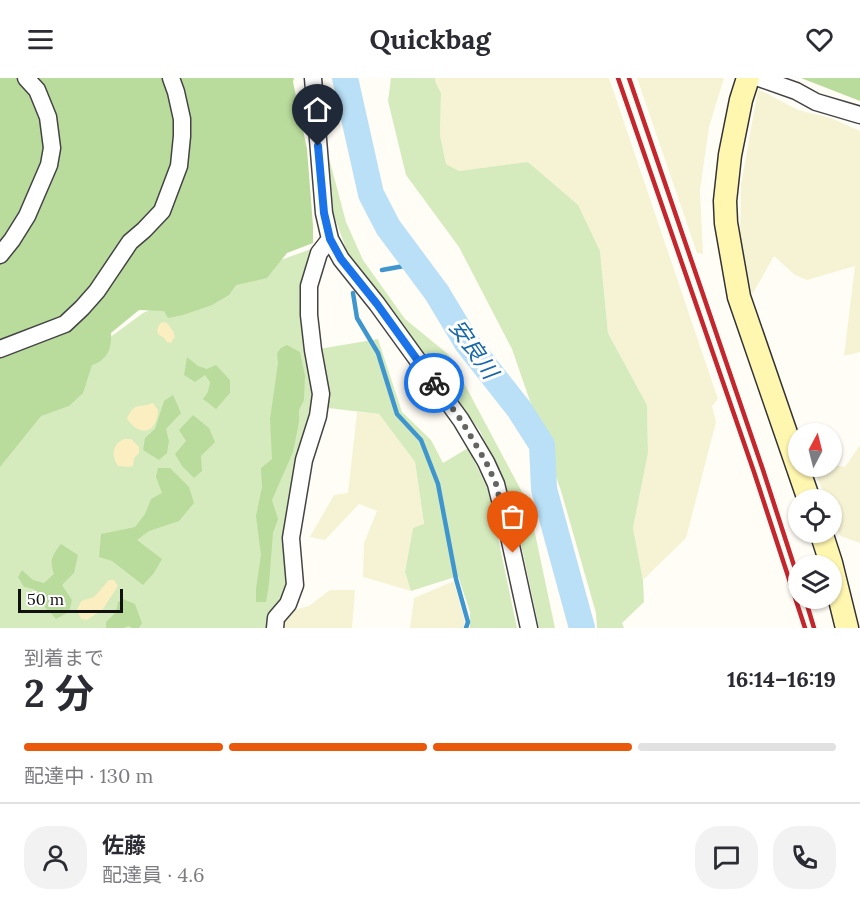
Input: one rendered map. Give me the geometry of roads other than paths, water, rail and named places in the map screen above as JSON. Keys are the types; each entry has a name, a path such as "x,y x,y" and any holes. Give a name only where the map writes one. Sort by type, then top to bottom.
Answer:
{"main road":[{"path":"748,78 741,100 730,155 725,201 726,223 739,297 805,489"},
{"path":"825,543 850,624"}],"street":[{"path":"0,255 27,216 49,165 52,148 48,117 37,90 26,78"},
{"path":"0,350 65,324 97,291 130,242 162,211 179,166 182,136 183,119 171,78"},
{"path":"313,78 324,213 330,239 341,259 377,304 461,420 486,462 496,484 529,628"},
{"path":"759,78 796,91 816,102 860,115"},
{"path":"275,628 276,618 288,604 295,585 291,538 304,459 318,416 321,394 309,315 309,286 320,253 330,239"}],"waterway":[{"name":"安良川","path":"345,78 371,194 388,227 437,293 467,343 519,409 542,445 544,489 582,628"},
{"path":"382,270 415,264"},
{"path":"353,293 357,318 378,353 397,414 421,440 438,484 456,579 468,622 466,628"}],"railway":[{"path":"618,78 754,472 805,628"},
{"path":"629,78 791,555"},
{"path":"808,609 814,628"}]}
